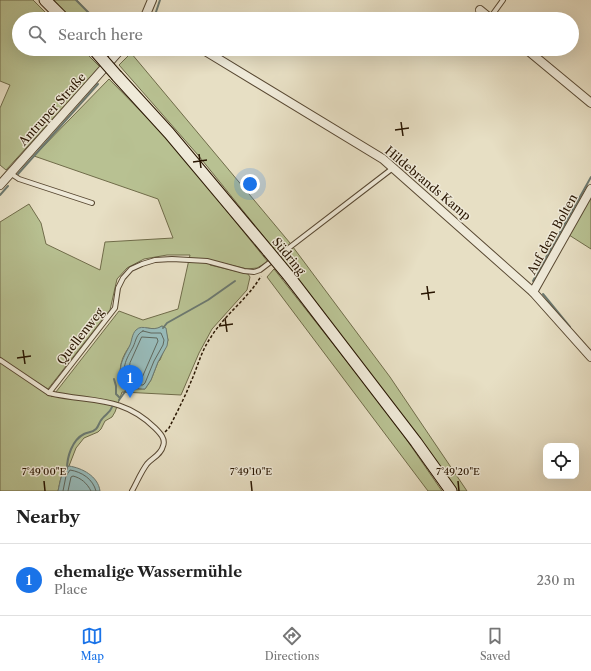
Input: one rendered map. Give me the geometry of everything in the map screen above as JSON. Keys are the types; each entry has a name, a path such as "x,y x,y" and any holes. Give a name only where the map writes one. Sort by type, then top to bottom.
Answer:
{"main road":[{"path":"45,0 57,12"},
{"name":"Südring","path":"100,56 169,133 288,275 416,442 451,491"}],"street":[{"path":"149,12 152,0"},
{"name":"Antruper Straße","path":"0,185 6,175 115,56"},
{"name":"Hildebrands Kamp","path":"214,56 383,159 533,292 591,357"},
{"path":"534,56 591,103"},
{"name":"Auf dem Bolten","path":"533,292 591,188"}],"lane":[{"path":"495,12 503,0"},
{"name":"Quellenweg","path":"49,393 115,308 118,288 123,278 131,269 155,260 172,259 207,261 244,271 254,272 266,267 394,168"},
{"path":"6,175 92,203"},
{"path":"0,360 49,393 121,405 146,419 160,433 164,439 164,443 161,452 147,465 132,491"}],"path":[{"path":"160,433 167,432 190,386 210,337 259,280 266,267"}],"green space":[{"path":"0,0 33,0 45,12 12,12 12,56 89,56 100,67 6,170 0,165 0,108 10,85 0,81"},
{"path":"53,0 77,0 88,12 65,12"},
{"path":"128,56 134,56 290,243 390,377 467,491 454,491 404,418 278,254 198,155 119,65"},
{"path":"109,79 170,141 268,262 257,268 247,269 210,260 210,265 248,274 250,277 247,290 212,329 199,353 181,395 122,392 112,417 105,421 98,432 84,438 76,448 69,466 64,470 58,491 0,491 0,222 29,204 41,223 46,244 100,270 105,242 173,238 158,199 34,156","holes":["167,255 190,255 178,309 143,320 119,311 52,397 35,381 48,389 110,310 117,279 127,268 144,259","162,326 165,328 168,340 160,360 145,389 135,389 120,371 123,358 129,347 146,328 157,329"]},
{"path":"591,195 591,249 569,235"},
{"path":"274,269 393,420 442,491 428,491 267,277"}],"water":[{"path":"162,326 166,328 168,340 167,346 158,362 151,380 145,389 128,384 121,375 120,370 134,333 141,327 154,329"},
{"path":"69,466 84,471 93,477 99,486 100,491 58,491 64,470"}],"waterway":[{"path":"76,0 88,12"},
{"path":"156,12 160,0"},
{"path":"18,174 98,84"},
{"path":"533,281 591,177"},
{"path":"0,195 8,186"},
{"path":"163,328 167,323 208,300 235,281"},
{"path":"543,294 570,327"},
{"path":"114,379 116,394 120,398"},
{"path":"119,400 127,389"},
{"path":"67,469 69,454 76,440 84,434 92,432 96,429 101,420 112,407"}],"place":[{"name":"ehemalige Wassermühle","path":"130,398"}]}
